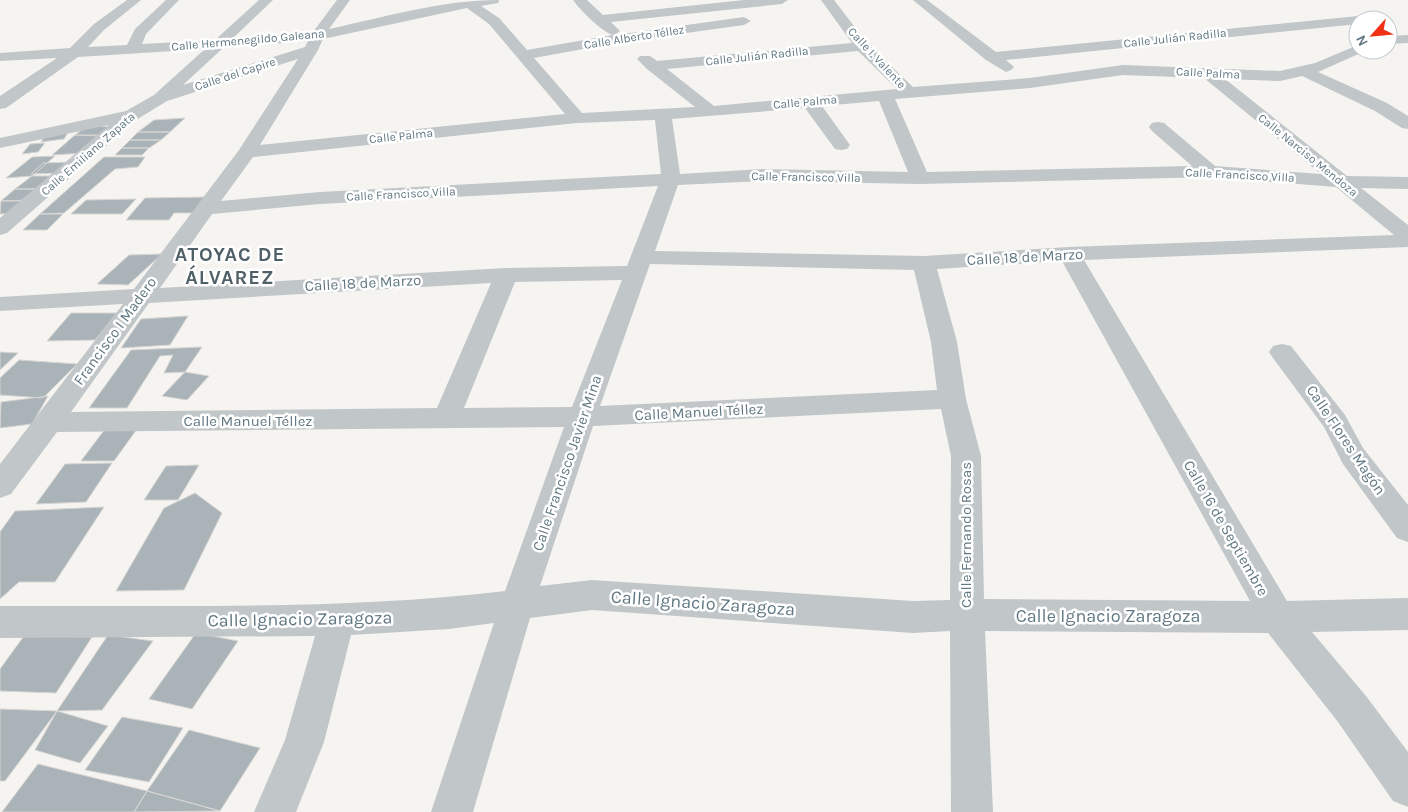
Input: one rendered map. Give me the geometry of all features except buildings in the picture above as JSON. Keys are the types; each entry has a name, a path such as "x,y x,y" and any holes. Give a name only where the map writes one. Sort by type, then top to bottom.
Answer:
{"street":[{"path":"0,104 74,53 99,27 135,0"},
{"path":"133,49 140,32 173,0"},
{"name":"Calle Emiliano Zapata","path":"0,229 130,116 160,98 267,0"},
{"name":"Francisco I Madero","path":"0,486 246,152 314,43 344,0"},
{"name":"Calle Hermenegildo Galeana","path":"0,56 217,44 314,43 439,4 470,4 493,0"},
{"path":"578,0 652,66 710,111"},
{"path":"599,19 782,0"},
{"name":"Calle I. Valente","path":"827,0 862,46 909,92"},
{"path":"919,0 991,57 1030,83"},
{"path":"470,4 494,21 577,118"},
{"path":"728,5 744,21 770,55"},
{"name":"Calle Alberto Téllez","path":"524,54 744,21"},
{"name":"Calle Julián Radilla","path":"991,57 1348,21"},
{"path":"1280,28 1304,38"},
{"name":"Calle del Capire","path":"160,98 314,43"},
{"name":"Calle Julián Radilla","path":"652,66 862,46"},
{"path":"1328,49 1348,52"},
{"name":"Calle Palma","path":"246,152 577,118 663,115 809,101 886,96 909,92 1030,83 1124,70 1280,76 1306,72 1324,66 1348,54"},
{"path":"1306,72 1381,107 1408,124"},
{"name":"Calle Narciso Mendoza","path":"1208,73 1408,236"},
{"path":"886,96 920,178"},
{"path":"809,101 842,145"},
{"name":"Calle Francisco Javier Mina","path":"452,812 517,605 582,417 671,179 663,115"},
{"path":"0,143 130,116"},
{"path":"1158,127 1210,171"},
{"name":"Calle Francisco Villa","path":"204,210 320,198 763,175 920,178 1210,171 1341,182 1408,183"},
{"name":"Calle 18 de Marzo","path":"0,304 506,276 639,265 924,263 1069,254 1408,241"},
{"name":"Calle 16 de Septiembre","path":"1069,254 1277,617 1352,709 1408,786"},
{"name":"Calle Fernando Rosas","path":"924,263 944,342 952,399 966,456 967,615 972,812"},
{"path":"446,419 506,276"},
{"name":"Calle Flores Magón","path":"1282,352 1335,422 1353,456 1408,529"},
{"name":"Calle Manuel Téllez","path":"49,422 582,417 952,399"},
{"name":"Calle Ignacio Zaragoza","path":"0,622 338,620 449,613 592,595 913,618 967,615 1277,617 1408,614"},
{"path":"275,812 304,742 338,620"}],"district":[{"name":"ATOYAC DE ÁLVAREZ","path":"230,266"}]}
